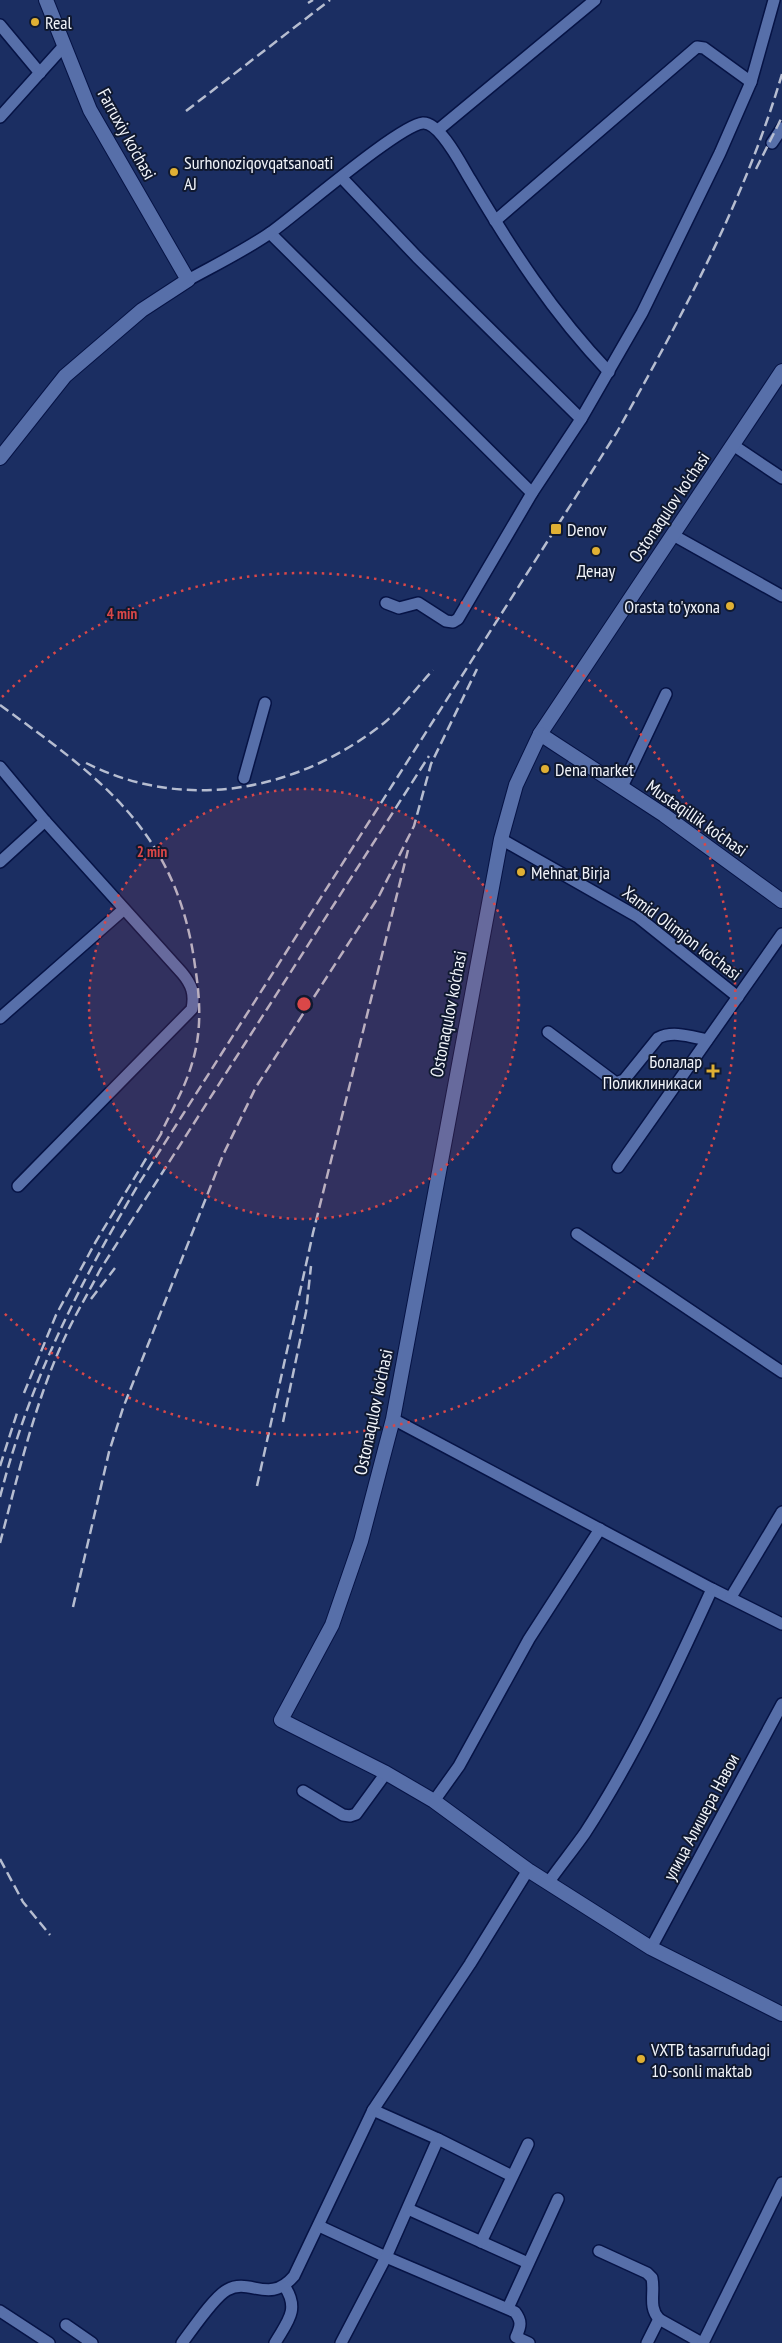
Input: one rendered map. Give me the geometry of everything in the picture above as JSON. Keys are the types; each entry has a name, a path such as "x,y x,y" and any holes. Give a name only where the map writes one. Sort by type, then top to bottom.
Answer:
{"street":[{"name":"Farruxiy ko'chasi","path":"46,0 90,110 188,280"},
{"path":"438,130 595,0"},
{"path":"386,603 400,608 418,603 446,620 456,621 532,493 559,456 642,314 720,153 751,82 774,0"},
{"path":"0,25 40,73"},
{"path":"0,117 63,46"},
{"path":"495,221 696,47 704,48 751,82"},
{"path":"0,458 65,376 142,310 188,280 270,233 394,138 419,124 428,124 438,130 538,288 580,342 609,372"},
{"path":"772,143 782,128"},
{"path":"342,178 418,257 581,419"},
{"path":"270,233 532,493"},
{"name":"Ostonaqulov ko'chasi","path":"386,1773 281,1720 332,1625 361,1542 393,1419 501,839 516,785 540,734 782,371"},
{"path":"733,444 782,478"},
{"path":"672,535 782,596"},
{"path":"622,788 666,694"},
{"path":"244,778 265,704"},
{"name":"Mustaqillik ko‘chasi","path":"540,734 664,815 782,902"},
{"path":"0,767 45,822 191,984 194,993 192,1009 18,1186"},
{"path":"0,862 45,822"},
{"name":"Xamid Olimjon ko'chasi","path":"501,839 638,917 738,997"},
{"path":"0,1018 123,910"},
{"path":"618,1167 782,934"},
{"path":"548,1032 616,1083 624,1080 658,1038 662,1036 682,1035 707,1040"},
{"path":"577,1234 782,1372"},
{"path":"393,1419 712,1589 782,1624"},
{"path":"731,1597 782,1512"},
{"path":"434,1801 459,1766 529,1639 600,1529"},
{"path":"548,1883 584,1833 634,1748 670,1680 712,1589"},
{"name":"улица Алишера Навои","path":"651,1948 782,1704"},
{"path":"302,1791 343,1815 350,1816 356,1814 386,1773 434,1801 528,1870 651,1948 781,2010"},
{"path":"182,2343 220,2296 228,2289 273,2290 285,2287 294,2276 319,2226 347,2161 373,2110 470,1964 528,1870"},
{"path":"373,2110 438,2139 512,2176"},
{"path":"341,2343 386,2257 438,2139"},
{"path":"481,2242 528,2144"},
{"path":"599,2251 647,2273 652,2278 652,2306 655,2314 660,2319 702,2343 781,2186"},
{"path":"508,2308 558,2199"},
{"path":"408,2208 528,2263"},
{"path":"319,2226 386,2257 508,2308 515,2312 520,2319 521,2326 515,2340 529,2343"},
{"path":"275,2343 292,2310 293,2299 285,2287"},
{"path":"0,2311 49,2343"},
{"path":"646,2343 660,2319"},
{"path":"66,2325 92,2343"}],"railway":[{"path":"308,3 313,0"},
{"path":"186,111 330,0"},
{"path":"0,1497 12,1454 41,1374 95,1260 138,1185 617,432 665,346 710,258 750,167 782,74"},
{"path":"756,169 782,117"},
{"path":"73,1607 109,1452 123,1408 223,1155 256,1087 379,896 414,826 431,764 477,669"},
{"path":"86,763 124,778 163,787 202,790 240,787 278,779 315,765 351,746 384,723 433,670"},
{"path":"0,705 71,758 102,785 129,813 152,844 171,879 186,919 198,990 199,1025 196,1048 187,1079 161,1133"},
{"path":"0,1543 29,1437 55,1359 100,1270 429,756"},
{"path":"257,1486 313,1233 408,850"},
{"path":"24,1393 56,1315 95,1243 164,1129"},
{"path":"283,1422 306,1312 311,1266"},
{"path":"91,1299 115,1268"},
{"path":"0,1466 18,1410"},
{"path":"0,1859 23,1902 50,1935"}],"place":[{"name":"Real","path":"35,22"},
{"name":"Surhonoziqovqatsanoati AJ","path":"174,172"},
{"name":"Denov","path":"556,529"},
{"name":"Денау","path":"596,551"},
{"name":"Orasta to'yxona","path":"730,606"},
{"name":"Dena market","path":"545,769"},
{"name":"Mehnat Birja","path":"521,872"},
{"name":"Болалар Поликлиникаси","path":"713,1071"},
{"name":"VXTB tasarrufudagi 10-sonli maktab","path":"641,2059"}]}
